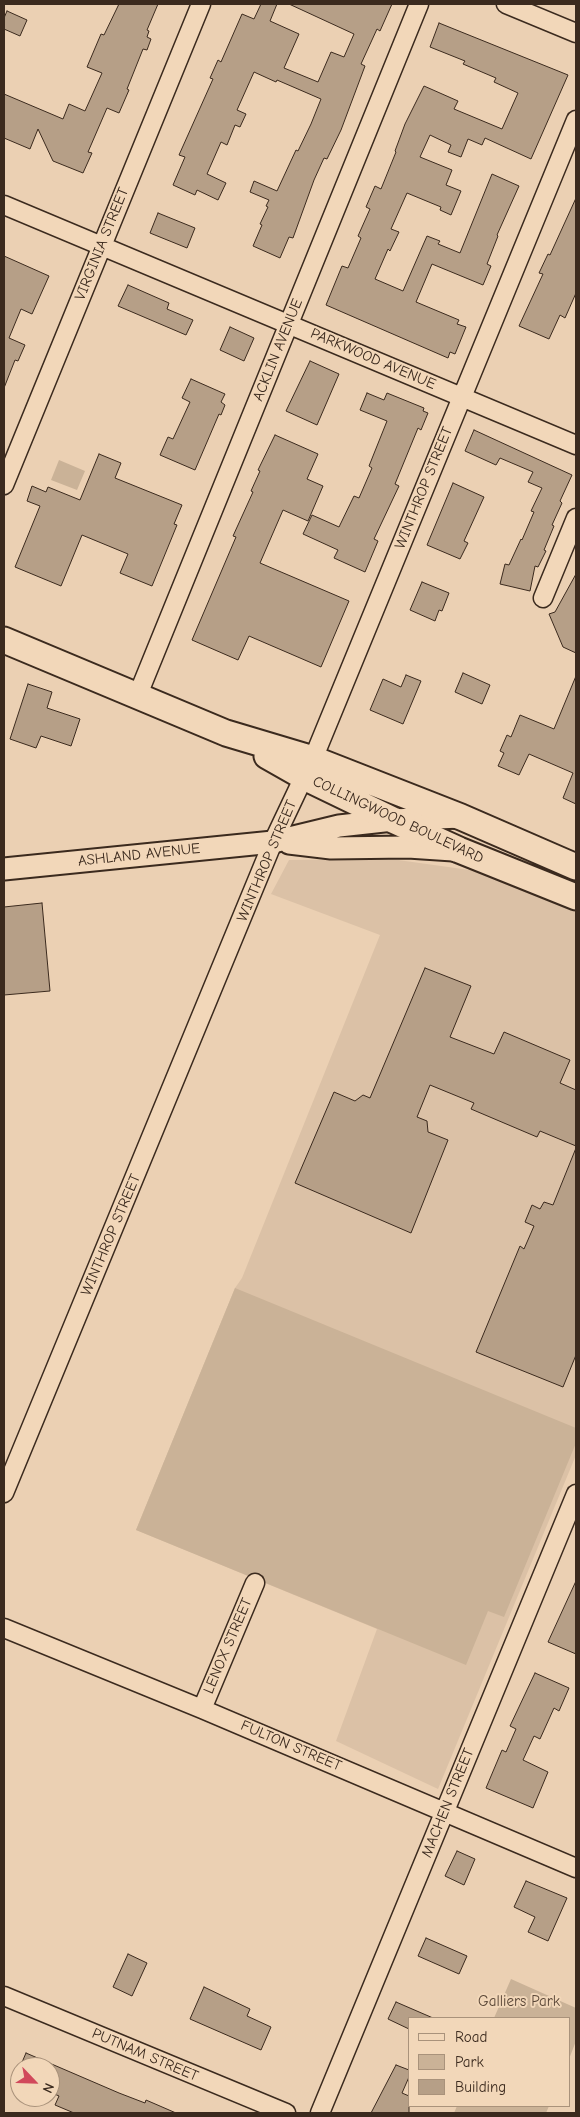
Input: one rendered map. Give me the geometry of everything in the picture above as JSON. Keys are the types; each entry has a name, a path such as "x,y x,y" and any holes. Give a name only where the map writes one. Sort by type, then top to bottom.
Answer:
{"main road":[{"name":"COLLINGWOOD BOULEVARD","path":"4,640 308,768 460,817 576,867"},
{"name":"COLLINGWOOD BOULEVARD","path":"308,768 393,820 458,850 576,897"}],"street":[{"name":"VIRGINIA STREET","path":"4,485 200,4"},
{"name":"ACKLIN AVENUE","path":"137,697 419,4"},
{"path":"506,4 576,33"},
{"name":"WINTHROP STREET","path":"4,1493 273,842 308,768 576,120"},
{"name":"PARKWOOD AVENUE","path":"4,206 576,445"},
{"path":"543,598 576,518"},
{"name":"ASHLAND AVENUE","path":"4,869 273,842 339,826 393,820 460,817"},
{"name":"ASHLAND AVENUE","path":"273,842 330,848 408,847 458,850"},
{"name":"MACHEN STREET","path":"320,2113 576,1494"},
{"name":"LENOX STREET","path":"202,1709 255,1583"},
{"name":"FULTON STREET","path":"4,1628 202,1709 576,1868"},
{"name":"PUTNAM STREET","path":"4,1996 286,2113"}],"shaded area":[{"path":"391,859 491,873 576,908 576,1455 438,1789 336,1741 377,1629 136,1530 235,1288 242,1278 380,935 271,894 289,860"}],"green space":[{"path":"59,460 85,471 77,490 51,480"},
{"path":"235,1288 576,1428 576,1443 504,1617 488,1611 466,1665 136,1530"},
{"name":"Galliers Park","path":"511,1979 576,2008 576,2041 570,2056 570,2017 494,2017"},
{"path":"457,2107 549,2107 546,2113 454,2113"}],"building":[{"path":"119,4 158,4 147,30 149,31 147,37 151,39 147,50 143,49 119,113 107,108 88,152 92,153 83,173 53,161 38,129 30,149 4,138 4,94 63,119 69,104 85,111 102,73 87,67 101,34 104,35"},
{"path":"261,4 277,4 270,21 299,34 284,68 318,82 331,52 344,57 354,34 289,4 392,4 380,31 377,29 361,64 365,66 341,130 327,159 324,158 293,238 289,237 280,258 253,246 262,225 260,224 268,207 266,206 269,200 250,192 254,181 277,191 296,150 298,151 311,124 321,99 254,72 237,110 246,114 240,127 235,125 227,145 221,142 207,174 226,183 218,200 197,190 195,195 173,185 185,157 179,155 213,79 210,78 218,60 221,62 242,14 254,19"},
{"path":"7,11 27,20 20,36 4,29 4,18"},
{"path":"439,23 568,75 531,159 485,138 482,145 468,139 461,157 448,152 451,145 430,135 420,157 452,170 446,185 461,191 451,215 440,210 441,207 407,193 391,229 399,232 390,251 388,249 375,279 403,291 427,236 440,241 438,244 460,253 492,174 519,186 497,235 487,264 491,266 483,285 432,264 416,302 459,320 457,324 466,327 455,354 450,352 448,358 326,305 342,266 348,268 361,238 358,236 370,209 366,207 375,186 381,189 405,124 424,86 458,101 454,109 502,129 518,93 494,82 496,78 463,64 465,61 430,47"},
{"path":"576,198 576,293 565,318 560,315 549,339 519,326 543,274 539,273 548,254 550,255"},
{"path":"158,213 195,228 187,248 150,233"},
{"path":"4,256 49,276 32,314 21,309 9,338 25,345 18,361 15,360 4,388"},
{"path":"128,285 169,303 167,309 193,320 186,335 118,306"},
{"path":"230,327 254,338 244,361 220,350"},
{"path":"310,361 339,374 317,425 286,411"},
{"path":"191,379 225,394 221,402 225,405 221,415 219,414 195,470 160,455 168,437 173,439 190,402 182,398"},
{"path":"367,393 384,400 387,393 424,408 423,411 428,413 421,430 418,428 395,484 399,486 374,539 378,541 365,572 334,558 338,550 303,534 312,515 339,527 354,496 359,498 372,468 369,466 387,421 360,410"},
{"path":"474,430 572,475 560,501 562,503 552,525 554,526 544,550 546,551 538,567 535,566 530,591 500,584 505,564 509,565 522,540 534,512 531,511 542,488 528,482 533,472 500,458 496,465 465,451"},
{"path":"275,435 318,454 307,479 323,486 308,521 283,510 260,563 349,601 321,667 249,636 238,660 192,640 236,537 233,536 253,492 251,491 260,471 258,470"},
{"path":"99,454 121,463 115,478 182,505 174,524 177,525 152,586 120,573 128,554 82,535 61,586 15,567 40,506 27,501 32,486 46,492 48,487 80,500"},
{"path":"453,483 484,497 464,541 468,543 460,559 427,545"},
{"path":"576,574 576,653 563,647 549,614 555,612"},
{"path":"422,582 449,593 442,611 439,610 435,621 410,610"},
{"path":"463,673 490,685 482,704 455,692"},
{"path":"406,675 421,681 403,724 370,710 383,679 401,687"},
{"path":"576,676 576,804 563,798 573,773 529,754 519,775 498,766 504,753 500,751 507,735 511,737 520,715 554,729"},
{"path":"28,684 52,692 47,708 80,719 71,746 41,736 36,748 10,739"},
{"path":"42,903 50,991 4,995 4,907"},
{"path":"425,968 471,986 450,1037 494,1054 504,1032 570,1060 560,1083 576,1090 576,1146 540,1131 537,1137 471,1109 474,1103 430,1085 417,1117 427,1121 428,1132 448,1140 411,1233 295,1183 334,1092 355,1101 363,1095 370,1098"},
{"path":"576,1148 576,1355 563,1387 476,1352 520,1246 524,1249 534,1226 525,1222 532,1205 540,1209 544,1202 553,1205"},
{"path":"576,1581 576,1654 548,1642"},
{"path":"535,1673 569,1688 559,1711 554,1708 540,1739 534,1736 523,1760 548,1772 533,1808 486,1788 502,1750 506,1752 516,1729 510,1726"},
{"path":"457,1851 475,1859 464,1885 445,1876"},
{"path":"526,1881 567,1898 548,1941 528,1932 535,1917 514,1907"},
{"path":"426,1938 467,1956 459,1974 418,1956"},
{"path":"128,1954 147,1963 132,1996 113,1987"},
{"path":"204,1987 250,2009 247,2016 271,2027 261,2050 190,2019"},
{"path":"396,2002 431,2017 408,2017 408,2029 388,2019"},
{"path":"26,2053 35,2057 24,2057"},
{"path":"396,2065 408,2070 408,2079 402,2093 408,2096 409,2113 371,2113"},
{"path":"60,2068 119,2093 145,2103 146,2100 176,2113 74,2113 60,2107"}]}
